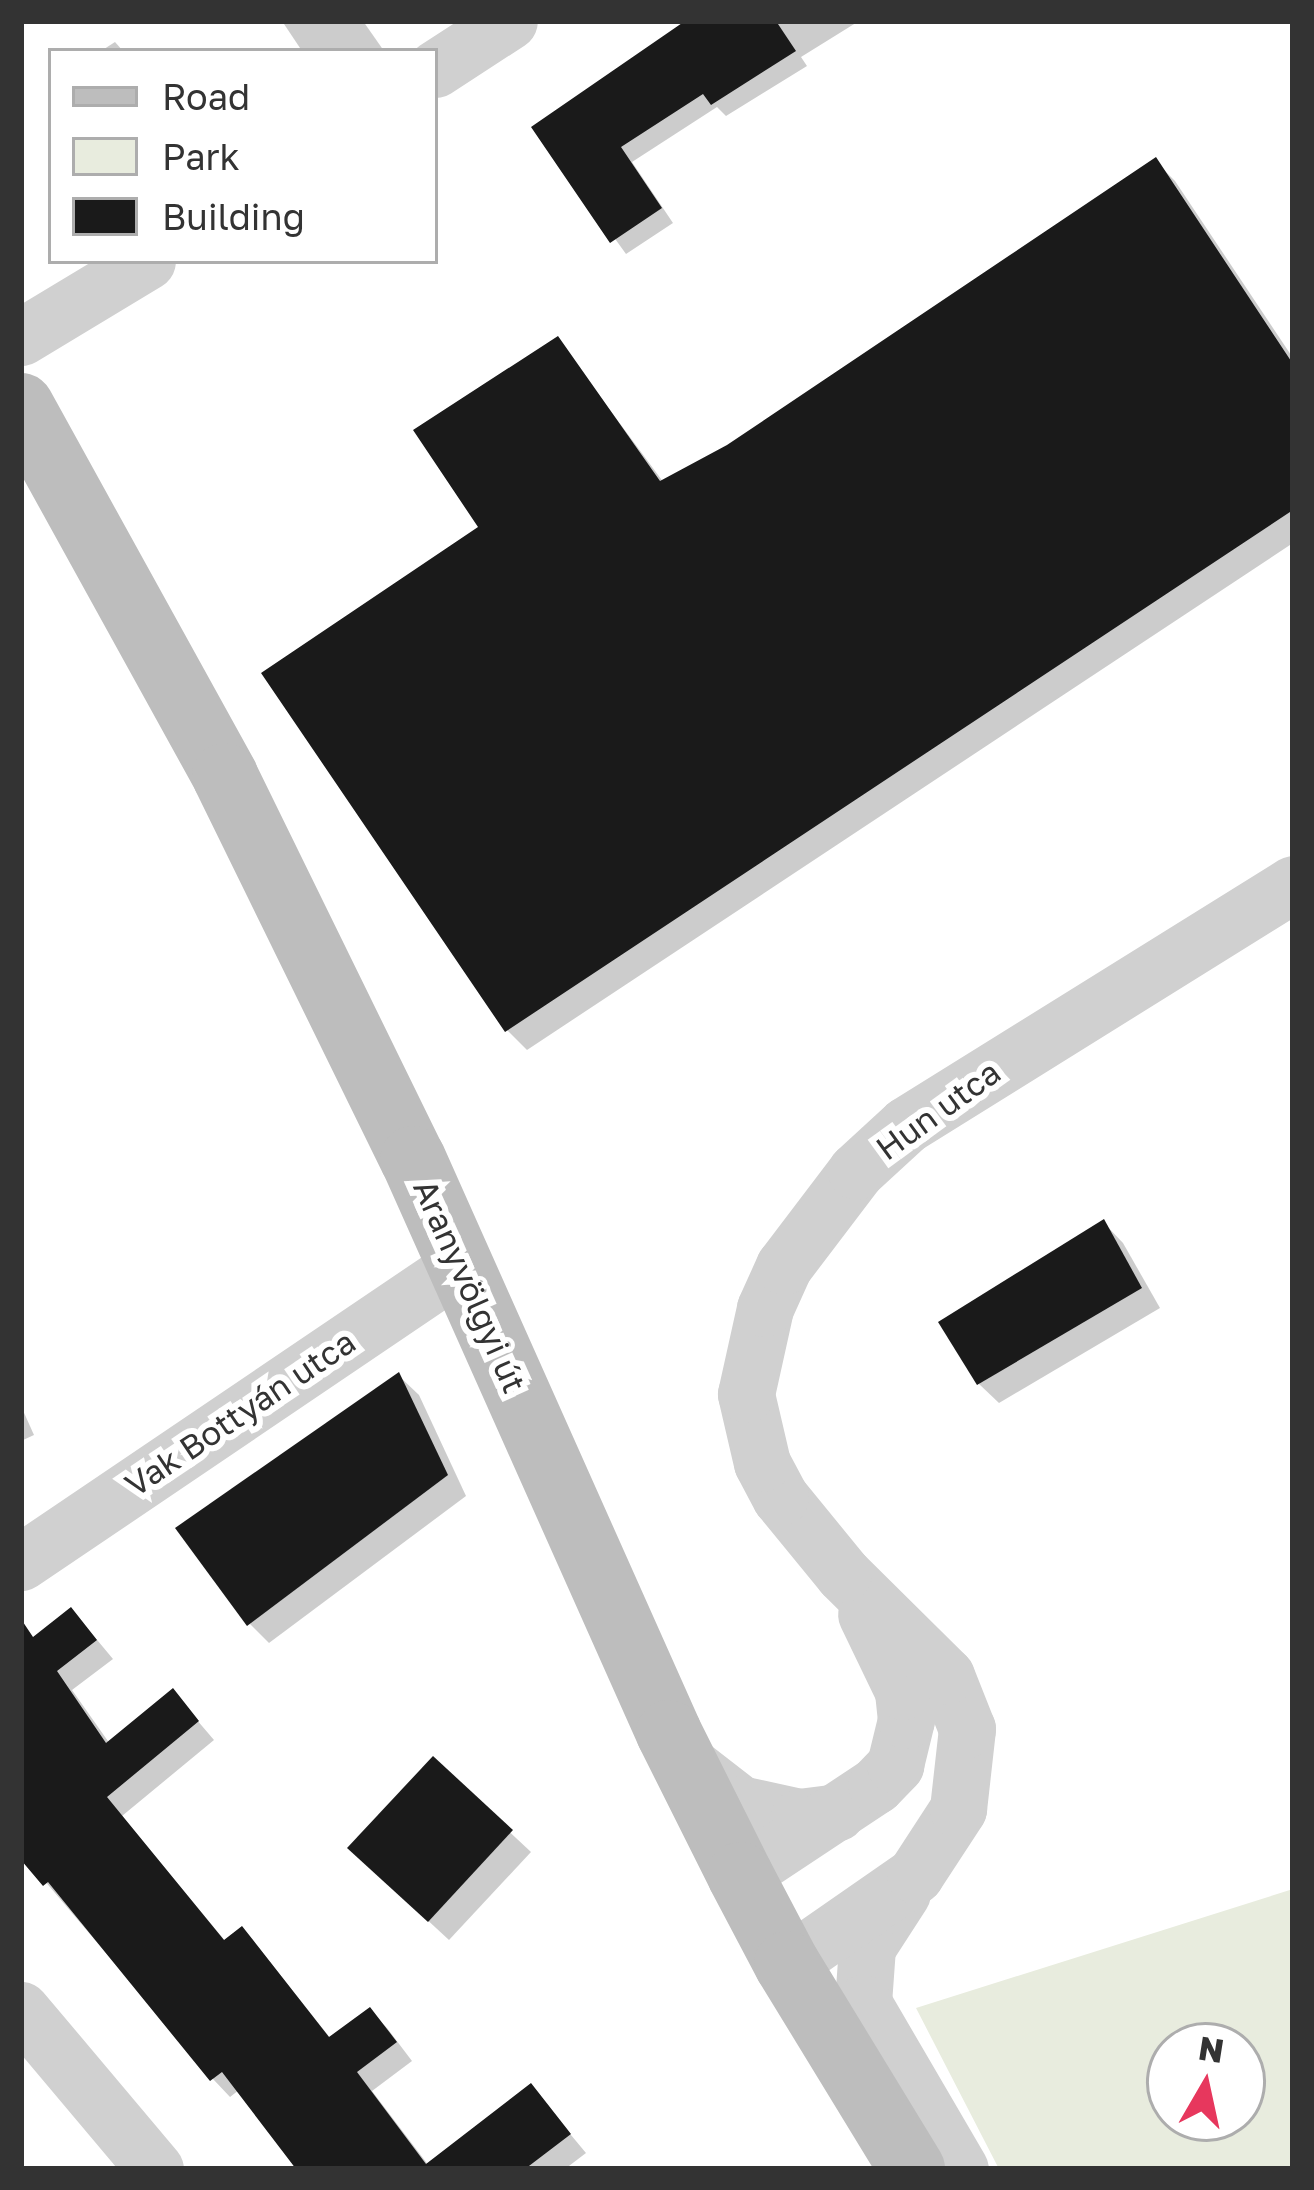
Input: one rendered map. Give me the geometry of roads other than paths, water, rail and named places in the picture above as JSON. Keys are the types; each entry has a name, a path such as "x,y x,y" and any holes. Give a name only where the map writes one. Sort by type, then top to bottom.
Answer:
{"street":[{"path":"438,67 509,21"},
{"path":"21,338 142,264"},
{"name":"Aranyvölgyi út","path":"21,406 225,776 460,1265 682,1759 740,1875 787,1964 912,2169"},
{"name":"Hun utca","path":"787,1964 916,1875 958,1809 967,1729 946,1676 843,1574 780,1497 752,1431 746,1394 751,1355 784,1266 856,1171 906,1125 1293,884"},
{"name":"Vak Bottyán utca","path":"21,1562 460,1265"},
{"name":"Hun utca","path":"740,1875 837,1812 895,1765 906,1720 891,1658 843,1574"},
{"path":"682,1759 740,1804 799,1817 837,1812"},
{"path":"916,1875 867,1947 863,2003 960,2169"},
{"path":"21,2010 155,2169"}]}
